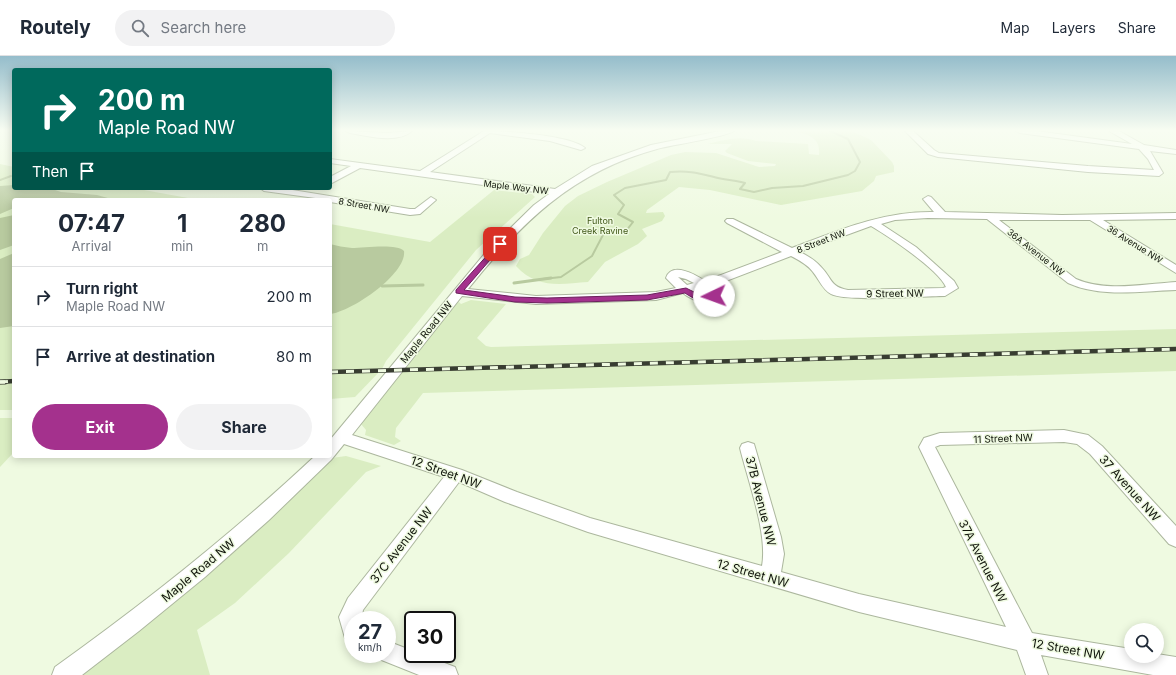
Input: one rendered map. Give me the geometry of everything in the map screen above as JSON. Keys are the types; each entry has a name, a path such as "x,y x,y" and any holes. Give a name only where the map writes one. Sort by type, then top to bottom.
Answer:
{"street":[{"path":"421,174 443,160"},
{"name":"Maple Road NW","path":"336,444 477,270 494,243 509,226 551,193 595,168 618,160"},
{"path":"987,160 1159,172 1151,160"},
{"name":"Maple Way NW","path":"332,161 551,193"},
{"path":"332,175 355,165"},
{"path":"332,180 355,165"},
{"name":"8 Street NW","path":"284,190 417,212 431,200"},
{"path":"928,199 942,215"},
{"name":"8 Street NW","path":"704,285 871,222 895,217 942,215 1093,218 1176,216"},
{"name":"36A Avenue NW","path":"990,216 1072,281 1082,286 1100,288 1176,286"},
{"name":"36 Avenue NW","path":"1093,218 1176,270"},
{"path":"730,221 792,252"},
{"name":"9 Street NW","path":"792,252 814,266 829,287 836,292 848,294 946,292 952,288 948,281 921,255 895,236 871,222"},
{"path":"680,273 687,274 704,285 714,292 712,298 700,299 672,278 673,275 680,273"},
{"path":"459,292 515,299 553,300 647,298 686,290"},
{"name":"11 Street NW","path":"927,447 930,442 940,439 1064,436 1082,439"},
{"name":"37 Avenue NW","path":"1082,439 1096,450 1176,539"},
{"name":"12 Street NW","path":"336,444 456,474 511,498 588,525 770,578 896,612 1025,642 1176,668"},
{"name":"37A Avenue NW","path":"927,447 1025,642 1037,675"},
{"name":"37B Avenue NW","path":"748,448 772,537 774,554 770,578"},
{"name":"Maple Road NW","path":"63,675 170,593 259,519 323,458"},
{"name":"37C Avenue NW","path":"355,611 358,600 456,474"},
{"path":"396,655 447,675"}],"green space":[{"name":"Fulton Creek Ravine","path":"659,160 737,160 759,167 775,166 776,164 745,160 890,160 894,166 894,172 876,176 874,181 862,191 781,205 710,190 679,187 647,210 646,213 663,212 665,216 662,221 642,229 647,236 638,244 605,262 588,282 558,284 541,282 524,273 516,266 520,259 529,255 543,233 565,206 578,196 607,182"},
{"path":"0,164 12,167 12,190 144,190 188,198 12,198 12,410 0,410"},
{"path":"494,190 532,194 535,197 476,250 386,361 382,369 355,397 332,399 332,224 430,242"},
{"path":"471,300 506,304 477,338 486,346 491,347 1176,329 1176,371 423,393 396,428 395,437 401,441 394,445 365,435 366,430 361,424 363,421 453,305 459,302 461,304"},
{"path":"0,418 12,418 12,454 0,467"},
{"path":"346,456 381,466 366,472 289,553 235,603 197,630 210,675 76,675 332,458"}],"shaded area":[{"path":"12,185 12,190 55,190 61,192 97,195 108,198 12,198 12,209 0,214 0,186"},
{"path":"12,215 12,246 0,250 0,218"},
{"path":"332,244 352,248 380,246 394,247 404,251 403,260 397,270 387,281 351,307 332,314"},
{"path":"12,254 12,326 0,328 0,259"}],"waterway":[{"path":"546,279 561,277 592,256 604,233 626,231 633,222 618,214 624,205 614,195 625,188 666,180 670,172 682,171 745,183 740,189 754,192 772,188 803,186 848,175 855,171 860,162 859,160"},
{"path":"0,180 11,176"},
{"path":"546,279 551,278"},
{"path":"514,283 546,279"},
{"path":"382,286 423,285"}],"railway":[{"path":"332,372 1176,349"},
{"path":"5,382 0,382 12,381"}],"route":[{"path":"500,244 459,292 515,299 547,300 647,298 686,290 697,297 704,299 712,298 714,296"}]}
